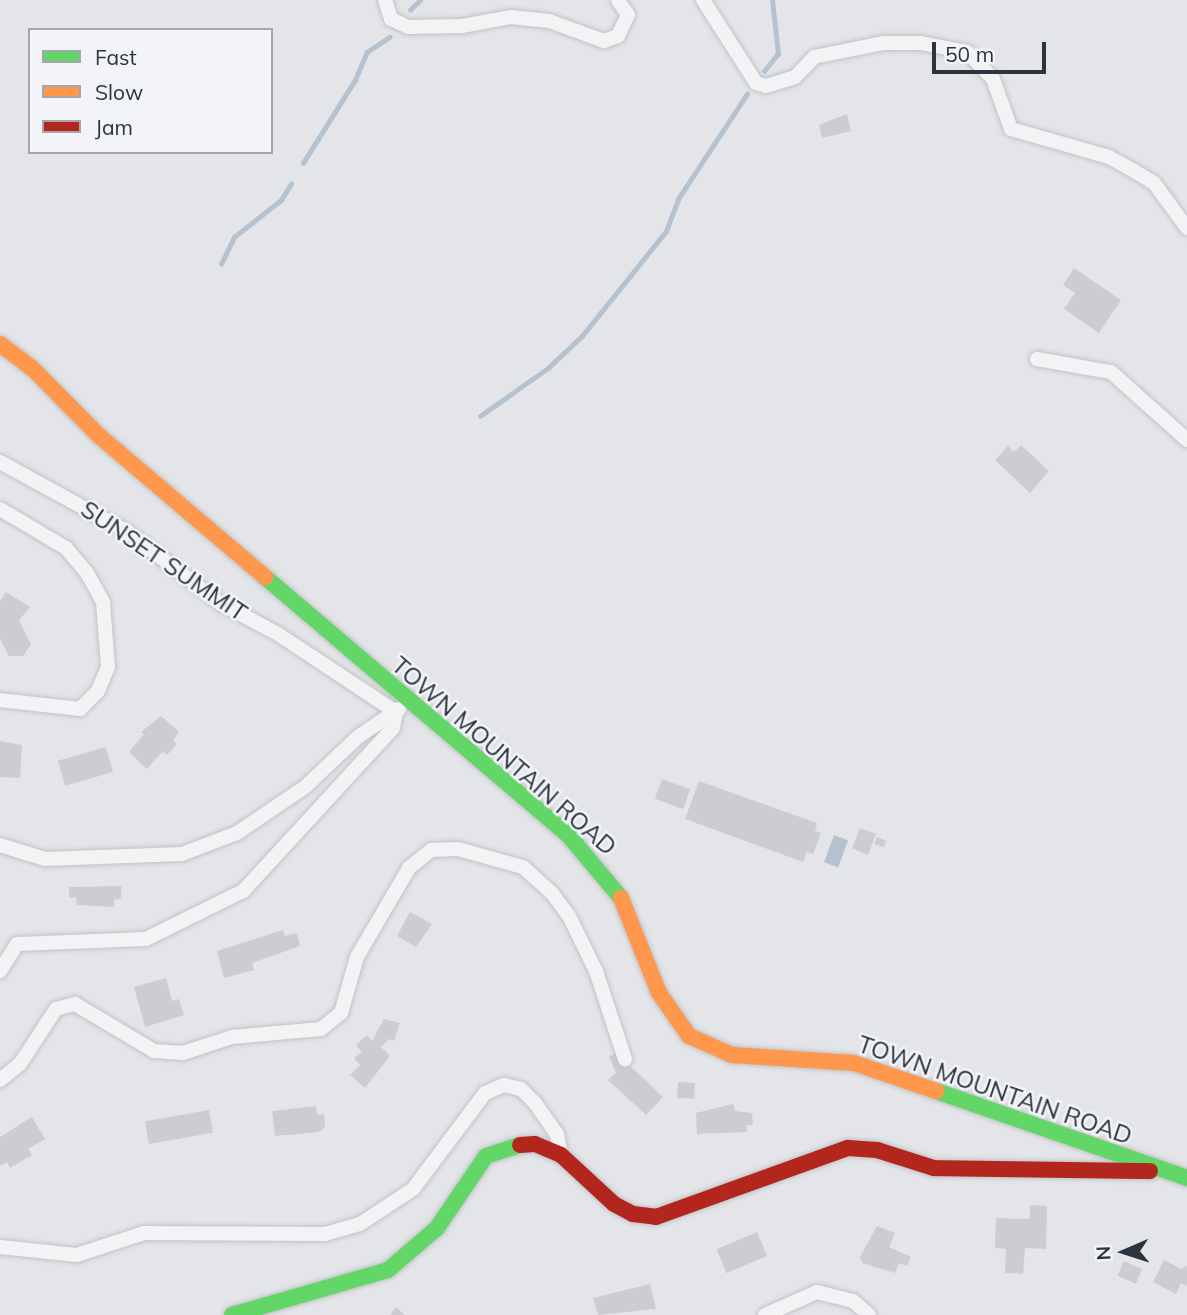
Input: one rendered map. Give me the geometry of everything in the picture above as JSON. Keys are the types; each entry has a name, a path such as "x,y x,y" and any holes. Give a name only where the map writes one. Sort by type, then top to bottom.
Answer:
{"main road":[{"name":"TOWN MOUNTAIN ROAD","path":"0,344 32,368 97,434 402,707 569,836 604,872 632,916 659,993 689,1037 732,1055 864,1066 1187,1178"},
{"path":"232,1315 362,1281 388,1270 437,1228 469,1175 486,1156 510,1146 535,1144 561,1155 614,1204 634,1214 656,1217 848,1148 877,1150 934,1168 1162,1171"}],"street":[{"path":"385,0 391,19 408,27 462,26 511,17 548,20 604,41 618,36 628,15 618,0"},
{"path":"704,0 756,83 766,86 795,77 814,57 873,45 921,43 967,52 993,79 1011,129 1109,157 1134,170 1154,183 1187,228"},
{"path":"1037,359 1111,372 1187,440"},
{"name":"SUNSET SUMMIT","path":"0,462 128,532 220,603 402,707"},
{"name":"SUNSET SUMMIT","path":"0,509 65,548 88,573 103,602 108,667 99,691 80,709 0,700"},
{"path":"0,845 45,859 182,854 248,825 305,787 359,736 402,707"},
{"path":"0,971 17,944 146,939 243,891 393,728 402,707"},
{"path":"0,1080 20,1064 56,1009 75,1004 154,1051 183,1053 232,1037 321,1029 341,1013 357,957 409,868 431,850 458,849 523,867 558,901 596,971 625,1059"},
{"path":"0,1247 77,1255 144,1233 325,1234 360,1224 413,1189 485,1093 504,1085 521,1089 535,1103 557,1134 561,1155"},
{"path":"765,1315 817,1292 853,1301 869,1315"}],"water":[{"path":"834,835 848,840 838,867 824,862"}],"building":[{"path":"847,114 851,131 822,138 819,125"},
{"path":"1074,268 1121,300 1099,333 1064,309 1075,293 1063,285"},
{"path":"1021,445 1049,471 1030,493 995,460 1008,446 1014,452"},
{"path":"6,592 30,607 19,620 31,644 23,656 9,656 0,639 0,601"},
{"path":"161,716 179,732 173,740 177,744 167,755 163,751 147,769 129,752 144,734 141,732"},
{"path":"0,741 22,745 20,778 0,777"},
{"path":"106,747 113,772 65,786 58,761"},
{"path":"662,779 690,789 683,809 655,799"},
{"path":"699,781 817,823 815,831 821,833 813,854 807,852 803,862 685,819"},
{"path":"860,828 876,834 868,855 852,849"},
{"path":"877,837 886,841 884,847 874,844"},
{"path":"121,886 121,898 114,900 114,907 77,905 76,897 69,898 69,887"},
{"path":"410,912 432,924 416,947 397,936"},
{"path":"283,930 285,936 297,933 300,946 252,963 254,970 224,978 217,951"},
{"path":"166,978 172,1001 179,999 184,1015 145,1027 134,987"},
{"path":"384,1019 400,1023 394,1041 389,1039 381,1047 390,1056 365,1088 350,1075 360,1065 354,1058 362,1052 356,1045 367,1035 372,1041"},
{"path":"622,1052 626,1062 663,1097 646,1115 608,1080 616,1073 609,1056"},
{"path":"678,1082 695,1083 694,1099 677,1098"},
{"path":"733,1104 735,1111 752,1113 753,1125 747,1125 747,1132 697,1134 696,1113"},
{"path":"316,1106 317,1115 324,1114 325,1127 319,1132 275,1136 272,1111"},
{"path":"209,1110 213,1133 149,1144 145,1121"},
{"path":"32,1117 45,1139 28,1149 32,1155 10,1168 7,1162 0,1166 0,1137"},
{"path":"1030,1205 1047,1206 1046,1249 1025,1248 1023,1274 1005,1273 1006,1249 995,1248 996,1218 1030,1219"},
{"path":"877,1226 895,1233 889,1247 911,1257 907,1266 899,1263 895,1273 862,1263 860,1257"},
{"path":"757,1232 767,1256 727,1273 716,1249"},
{"path":"1164,1260 1181,1269 1187,1266 1187,1286 1181,1283 1176,1294 1153,1282"},
{"path":"1124,1261 1142,1269 1136,1284 1117,1276"},
{"path":"650,1284 656,1309 598,1315 593,1298"},
{"path":"396,1307 405,1315 390,1315"}],"waterway":[{"path":"410,10 420,0"},
{"path":"764,71 778,54 772,0"},
{"path":"303,163 355,80 367,52 389,37"},
{"path":"480,416 548,368 582,336 666,231 678,199 747,94"},
{"path":"221,264 234,237 281,200 291,184"}],"traffic: fast":[{"path":"265,577 569,836 621,898"},
{"path":"936,1091 1187,1178"},
{"path":"232,1315 388,1270 437,1228 486,1156 520,1145"}],"traffic: slow":[{"path":"0,344 32,368 97,434 265,577"},
{"path":"621,898 659,993 689,1036 732,1055 854,1063 936,1091"}],"traffic: jam":[{"path":"520,1145 535,1144 561,1155 614,1204 633,1214 656,1217 848,1148 877,1150 934,1168 1150,1171"}]}
